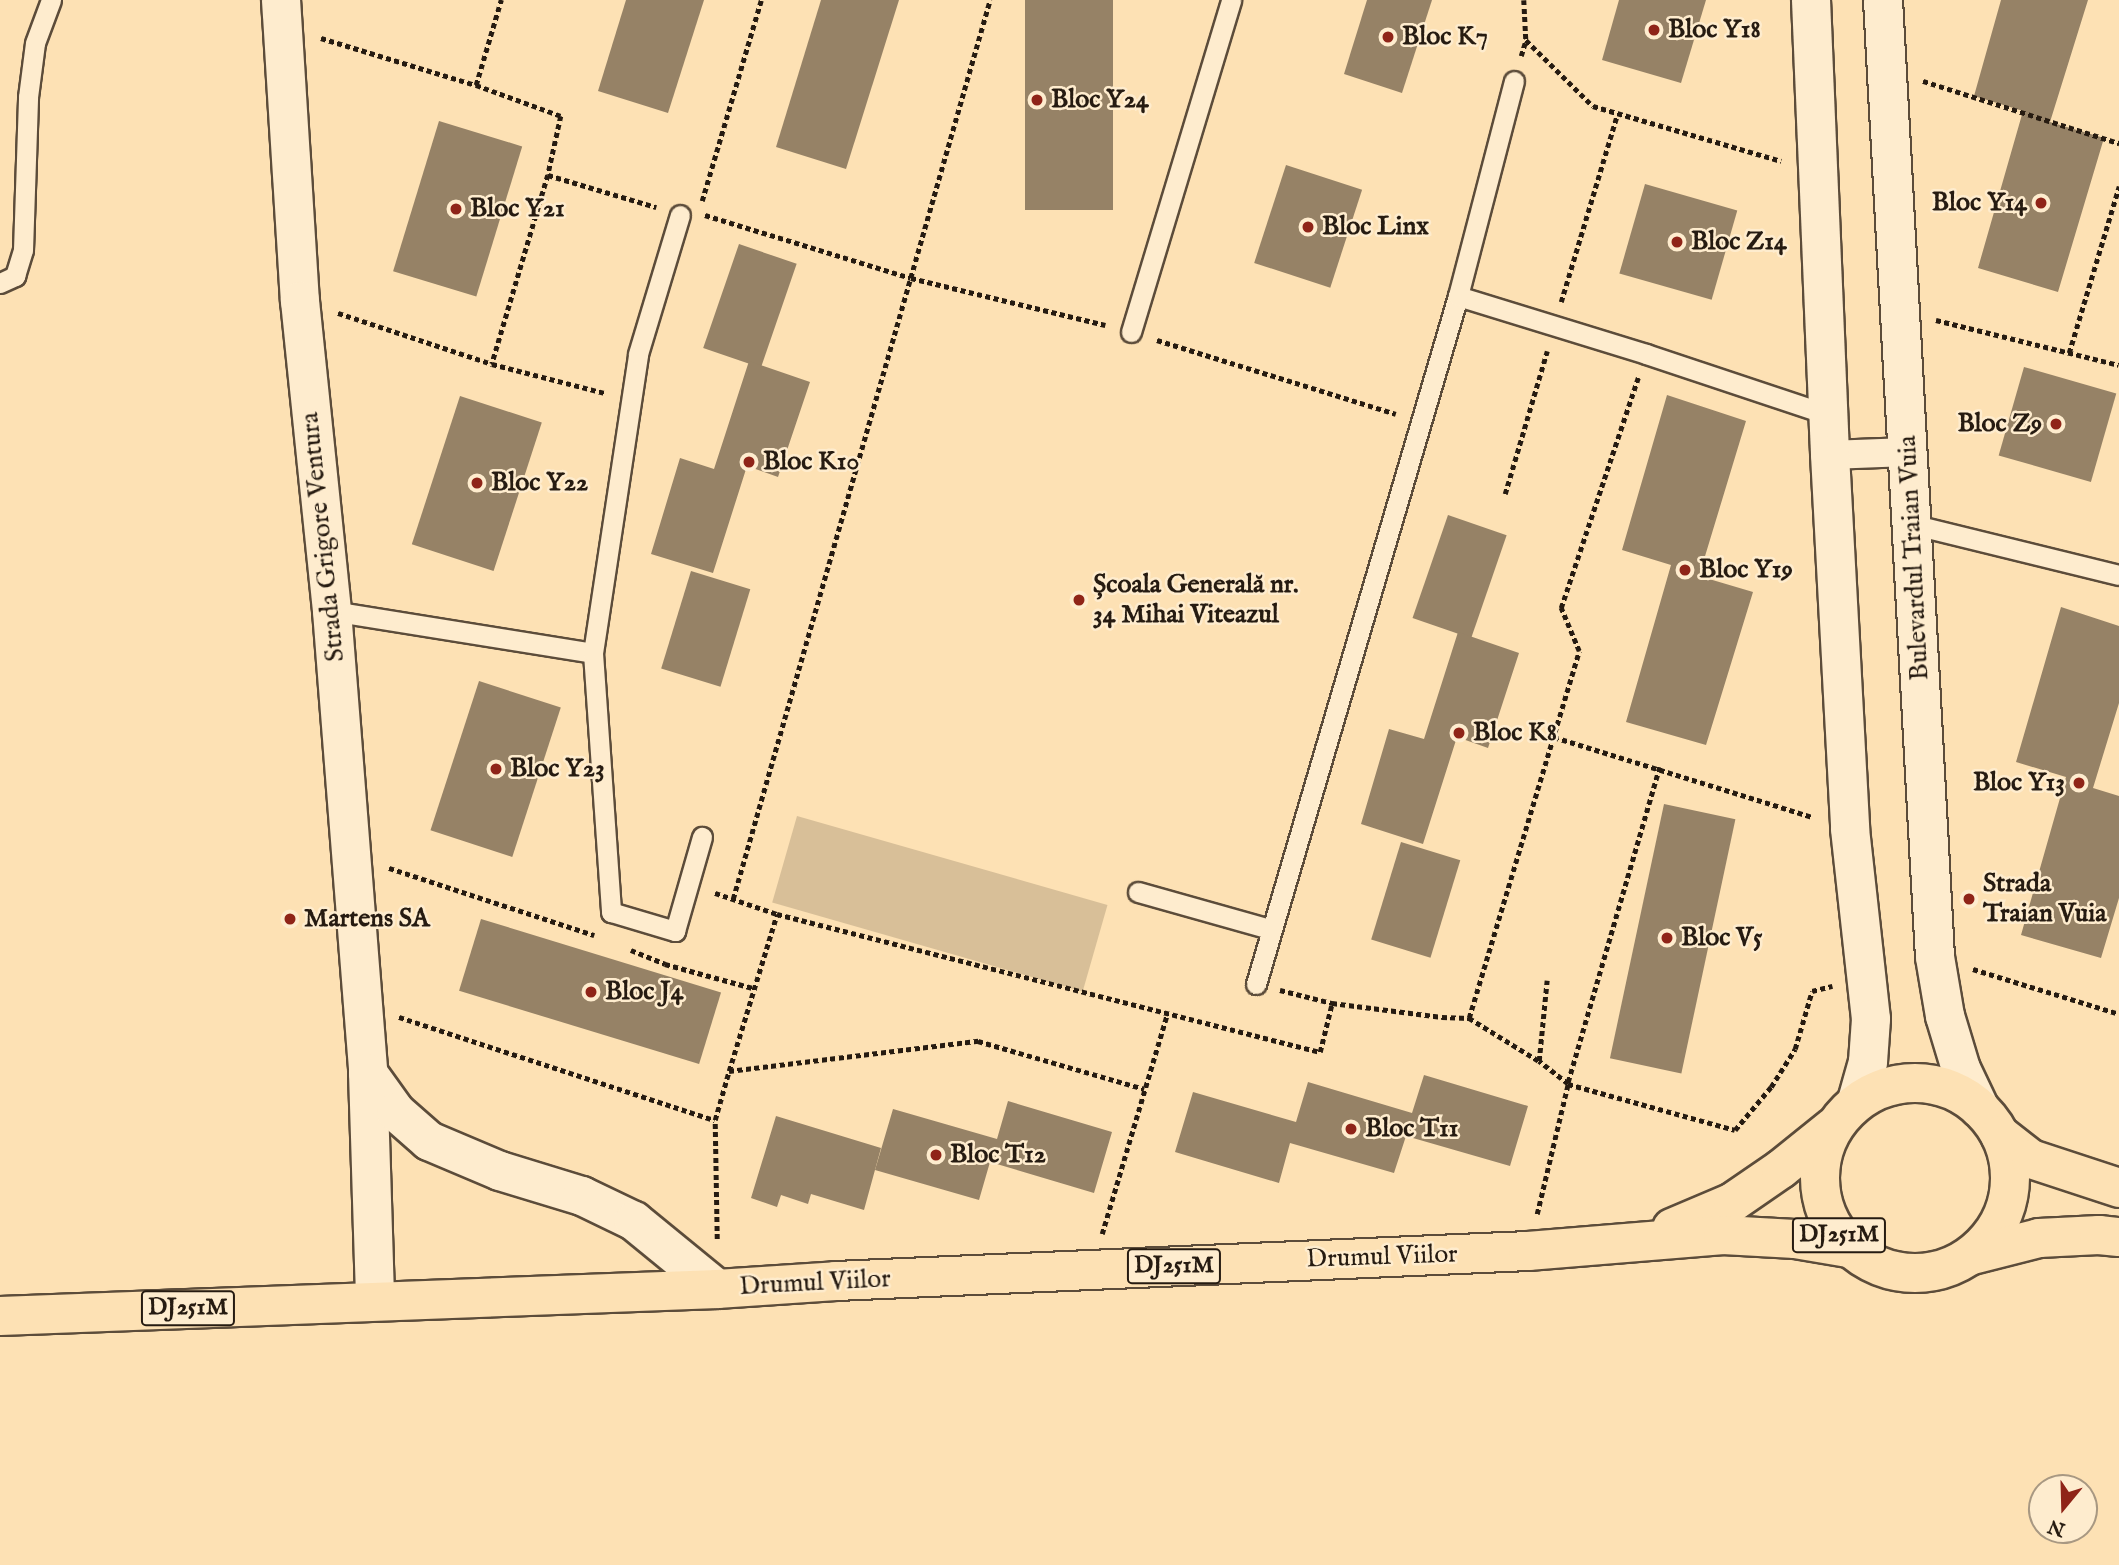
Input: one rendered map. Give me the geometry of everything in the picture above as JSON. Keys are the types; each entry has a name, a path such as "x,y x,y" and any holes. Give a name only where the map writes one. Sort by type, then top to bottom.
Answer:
{"highway":[{"name":"DJ251M","path":"2119,1188 2031,1159 1952,1090 1920,1082 1887,1086 1846,1113 1821,1156 1819,1189 1829,1222 1849,1248 1877,1267 1909,1274 1942,1270 1972,1255 2039,1238 2099,1235 2119,1237"},
{"name":"Drumul Viilor","path":"1630,1241 1682,1224 1733,1202 1781,1169 1846,1113"},
{"name":"DJ251M","path":"1972,1255 1995,1231 2008,1200 2010,1167 1990,1122"},
{"name":"Drumul Viilor","path":"0,1316 717,1289 1528,1251 1630,1241 1759,1235 1849,1248"}],"main road":[{"path":"1811,0 1830,455 1850,829 1871,1019 1868,1062 1846,1113"},
{"name":"Bulevardul Traian Vuia","path":"1883,0 1935,957 1945,1016 1961,1069 1990,1122"},
{"name":"Strada Grigore Ventura","path":"282,13 300,301 332,611 368,1073 375,1301"},
{"path":"368,1073 396,1112 429,1141 500,1171 582,1196 634,1221 717,1289"}],"street":[{"path":"1830,455 1908,452"}],"lane":[{"path":"0,283 15,276 23,250 28,97 35,43 51,0"},
{"path":"1131,332 1231,0"},
{"path":"1256,984 1458,296 1514,81"},
{"path":"680,215 638,354 593,653 611,912 675,930 702,838"},
{"path":"1458,296 1646,354 1829,415"},
{"path":"1911,524 2119,575"},
{"path":"332,611 593,653"},
{"path":"1138,892 1270,929"}],"path":[{"path":"476,85 501,0"},
{"path":"761,0 698,213 911,278 1131,332 1420,422"},
{"path":"733,900 990,0"},
{"path":"1524,0 1526,40 1592,106 1819,171"},
{"path":"282,13 561,116 548,175 492,364"},
{"path":"1886,69 2119,144"},
{"path":"548,175 680,215"},
{"path":"2069,353 2119,186"},
{"path":"300,301 492,364 632,400"},
{"path":"1900,311 2119,365"},
{"path":"1469,1018 1579,651 1562,608 1646,354"},
{"path":"1554,737 1660,767 1850,829"},
{"path":"1528,1251 1568,1084 1660,767"},
{"path":"350,856 603,938"},
{"path":"690,885 777,914 1320,1052 1332,1003"},
{"path":"717,1289 715,1119 777,914"},
{"path":"628,948 665,964 753,988"},
{"path":"1935,957 2119,1014"},
{"path":"1256,984 1332,1003 1469,1018 1539,1061 1568,1084 1735,1130 1771,1087 1795,1049 1812,991 1868,978"},
{"path":"1539,1061 1547,980"},
{"path":"362,1005 715,1119"},
{"path":"1092,1270 1167,1014"},
{"path":"729,1071 978,1041 1144,1089"}],"shaded area":[{"path":"797,816 1107,905 1083,992 772,903"}],"building":[{"path":"626,0 704,0 668,113 598,91"},
{"path":"821,0 899,0 846,169 776,147"},
{"name":"Bloc Y24","path":"1025,0 1113,0 1113,210 1025,210"},
{"name":"Bloc K7","path":"1367,0 1432,0 1402,93 1344,74"},
{"name":"Bloc Y18","path":"1619,0 1706,0 1681,83 1602,60"},
{"name":"Bloc Y14","path":"2001,0 2088,0 2050,122 2104,138 2058,292 1978,268 2023,111 1974,96"},
{"name":"Bloc Y21","path":"439,121 522,146 476,297 393,271"},
{"name":"Bloc Linx","path":"1286,165 1362,190 1330,288 1254,263"},
{"name":"Bloc Z14","path":"1645,184 1737,210 1712,300 1619,273"},
{"path":"739,244 797,264 761,368 703,348"},
{"path":"749,361 810,382 778,477 747,466 713,573 651,554 680,458 714,469"},
{"name":"Bloc Z9","path":"2024,367 2116,393 2091,482 1999,455"},
{"name":"Bloc Y19","path":"1667,395 1746,421 1699,576 1753,592 1706,745 1626,722 1671,565 1622,550"},
{"name":"Bloc Y22","path":"460,396 542,423 494,571 412,544"},
{"path":"1448,515 1507,535 1471,638 1413,618"},
{"path":"691,571 750,589 720,687 661,669"},
{"name":"Bloc Y13","path":"2061,607 2119,626 2119,703 2093,788 2119,796 2119,898 2101,958 2021,935 2066,777 2016,762"},
{"path":"1458,632 1519,653 1488,748 1457,737 1423,844 1361,824 1389,729 1424,739"},
{"name":"Bloc Y23","path":"479,681 561,708 512,857 430,830"},
{"name":"Bloc V5","path":"1664,804 1735,819 1681,1073 1610,1058"},
{"path":"1401,842 1460,860 1430,958 1371,940"},
{"name":"Bloc J4","path":"481,919 721,992 699,1064 459,991"},
{"path":"1424,1075 1528,1106 1510,1166 1406,1136 1394,1173 1290,1143 1279,1183 1175,1152 1193,1092 1296,1122 1308,1082 1412,1113"},
{"path":"1008,1101 1112,1132 1094,1193 990,1162 979,1200 875,1170 893,1109 997,1139"},
{"path":"776,1116 881,1148 864,1210 811,1194 808,1204 781,1195 777,1207 751,1198"}],"place":[{"name":"Bloc Y18","path":"1654,30"},
{"name":"Bloc K7","path":"1388,37"},
{"name":"Bloc Y24","path":"1037,100"},
{"name":"Bloc Y14","path":"2041,203"},
{"name":"Bloc Y21","path":"456,209"},
{"name":"Bloc Linx","path":"1308,227"},
{"name":"Bloc Z14","path":"1677,242"},
{"name":"Bloc Z9","path":"2056,424"},
{"name":"Bloc K10","path":"749,462"},
{"name":"Bloc Y22","path":"477,483"},
{"name":"Bloc Y19","path":"1685,570"},
{"name":"Școala Generală nr. 34 Mihai Viteazul","path":"1079,600"},
{"name":"Bloc K8","path":"1459,733"},
{"name":"Bloc Y23","path":"496,769"},
{"name":"Bloc Y13","path":"2079,783"},
{"name":"Strada Traian Vuia","path":"1969,899"},
{"name":"Martens SA","path":"290,919"},
{"name":"Bloc V5","path":"1667,938"},
{"name":"Bloc J4","path":"591,992"},
{"name":"Bloc T11","path":"1351,1129"},
{"name":"Bloc T12","path":"936,1155"}]}
